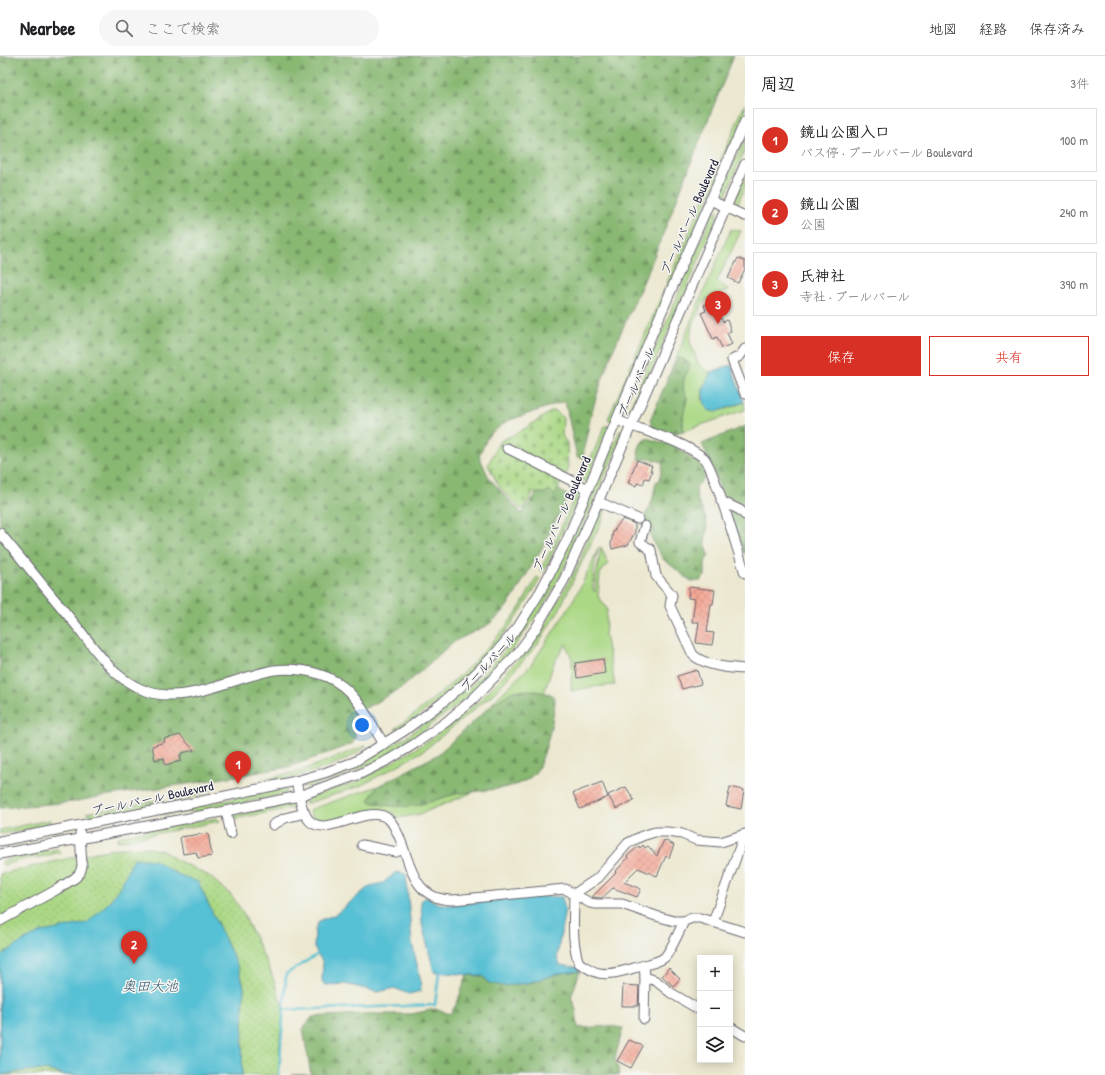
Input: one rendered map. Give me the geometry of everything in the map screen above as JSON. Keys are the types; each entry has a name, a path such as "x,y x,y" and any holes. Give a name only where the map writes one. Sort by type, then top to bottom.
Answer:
{"street":[{"name":"ブールバール Boulevard","path":"0,840 80,826 296,781 324,773 354,762 384,744 442,703 465,683 494,655 518,626 540,592 567,540 652,334 745,121"},
{"name":"ブールバール","path":"0,854 299,796 360,774 390,759 446,722 484,688 517,654 543,616 564,580 745,164"},
{"path":"710,200 745,216"},
{"path":"745,349 740,356 732,360 745,394"},
{"path":"617,420 684,446 705,459 718,490 745,573"},
{"path":"507,448 588,489"},
{"path":"721,501 740,510 745,515"},
{"path":"599,502 638,519"},
{"path":"645,526 640,542 650,550 656,576 672,595 670,606 693,655 699,660 725,667 745,669"},
{"path":"0,533 116,673 137,687 152,693 171,695 192,692 274,670 305,670 321,674 351,693 366,713 384,744"},
{"path":"296,781 305,813 309,820 317,826 330,825 373,814 387,817 394,826 412,873 421,888 432,896 453,900 565,889 590,903 622,904 674,921 700,918 745,932"},
{"path":"226,811 231,834"},
{"path":"273,825 285,818 305,813"},
{"path":"0,921 75,878 80,873 82,866 80,826"},
{"path":"574,894 598,878 628,843 642,836 654,832 667,832 682,834 696,840 721,842 744,834"},
{"path":"713,922 744,834"},
{"path":"362,846 396,852 403,849"},
{"path":"574,894 575,953 579,963 599,973 617,973 654,963 664,958 684,921"},
{"path":"644,965 644,1019"},
{"path":"645,977 656,981 671,993 697,1008"},
{"path":"733,1030 745,1036"}],"green space":[{"path":"0,56 734,56 651,264 610,359 593,407 583,458 577,457 565,401 507,421 488,436 479,456 489,478 522,514 537,493 545,493 550,489 554,495 558,489 568,496 542,548 513,598 502,613 488,625 453,642 403,687 353,715 351,722 356,737 352,744 289,767 73,802 0,808"},
{"path":"745,104 745,115 612,421 608,419"},
{"path":"745,138 745,149 725,197 722,198 720,196 721,193"},
{"path":"745,177 745,187 736,208 733,204"},
{"path":"717,210 718,212 714,225 632,415 628,416 627,414 714,211"},
{"path":"731,229 741,231 717,281 729,290 707,299 702,305 692,326 690,342 699,365 706,371 711,372 703,389 702,399 726,409 744,402 745,410 683,431 683,416 687,399 683,389 684,377 689,369 676,359"},
{"path":"680,358 690,364 684,378 683,389 687,398 683,416 683,431 665,434 653,428 650,420 676,359"},
{"path":"552,411 556,411 563,418 562,436 567,443 568,471 554,496 550,490 545,493 533,493 524,509 520,509 499,486 488,465 499,442 524,429"},
{"path":"605,426 609,426 586,482 581,480"},
{"path":"745,426 745,555 702,444"},
{"path":"622,430 624,432 557,583 542,608 494,671 459,704 392,753 336,779 306,788 305,786 308,782 334,774 369,759 406,737 450,704 475,682 505,651 526,622 552,581 620,431"},
{"path":"646,438 675,446 705,468 704,479 696,487 697,499 706,519 707,529 705,542 709,555 705,562 705,576 700,581 691,581 663,559 642,518 650,506 656,482 660,480 663,462 651,459 639,460 639,448"},
{"path":"577,491 580,494 544,572 540,570 552,548"},
{"path":"602,510 605,511 604,516 559,610 537,645 493,694 423,751 360,786 305,804 308,798 359,781 430,740 480,700 529,648 545,625 579,563 593,526"},
{"path":"599,547 594,573 593,590 595,592 596,575 601,547 608,563 600,574 598,596 607,609 605,635 615,685 571,691 572,659 566,644 554,663 544,693 528,691 516,692 504,697 491,707 494,701 531,665 580,588","holes":["603,659 604,666 576,669 575,663"]},
{"path":"537,577 540,579 531,596 510,627 473,669 446,695 402,728 395,729 429,703 476,660 517,612"},
{"path":"530,690 551,694 555,699 555,706 542,760 538,769 527,780 507,787 462,793 416,805 390,806 369,801 378,786 437,755 494,703 513,691"},
{"path":"367,745 344,760 314,772 287,779 261,780 301,771"},
{"path":"378,786 373,793 430,801 453,794 476,791 420,814 398,818 393,813 383,810 367,812 324,822 312,817 309,810"},
{"path":"213,789 193,797 173,801 172,797"},
{"path":"283,789 287,791 286,793 238,804 190,812 159,814"},
{"path":"160,800 161,804 94,816 89,816 86,813"},
{"path":"291,803 297,807 233,819 236,815"},
{"path":"217,818 220,821 119,841 117,840 117,838 124,835"},
{"path":"50,820 50,824 22,831 0,834 0,830"},
{"name":"奥田大池","path":"144,847 163,851 177,860 209,876 232,896 243,913 271,972 284,1010 280,1039 279,1075 0,1075 0,874 96,852 120,848"},
{"path":"57,849 60,852 46,856 25,859 3,865 2,862 15,857"},
{"path":"580,971 571,997 576,1010 578,1028 608,1026 623,1028 615,1058 620,1075 311,1075 303,1029 312,1017 361,1014 412,1014 435,1009 450,1014 457,1003 467,975 483,976 490,983 527,983 561,973"}],"water":[{"path":"731,365 744,402 716,412 708,410 705,404 703,391 711,372"},
{"name":"奥田大池","path":"134,858 154,860 177,874 198,882 238,967 244,986 242,1075 64,1075 56,1072 40,1070 0,1075 0,956 23,941 42,932 87,923 109,902 121,885"},
{"path":"396,872 406,874 412,943 420,977 421,991 409,994 394,988 378,992 345,984 325,985 322,981 323,963 314,948 315,930 319,921 336,914 370,886 383,883"},
{"path":"538,896 562,897 565,909 557,957 560,965 581,968 580,971 561,973 527,983 504,986 489,983 483,976 434,972 422,924 421,900 426,897 437,903 448,905"}],"building":[{"path":"738,258 745,261 745,269 738,283 728,278"},
{"path":"712,301 714,305 716,305 720,316 718,320 721,318 723,322 727,320 731,331 727,333 732,344 722,348 717,337 713,339 701,313 706,311 704,305"},
{"path":"637,460 652,466 650,471 652,471 649,479 645,478 643,485 637,483 636,486 628,483"},
{"path":"623,519 635,524 635,532 628,545 612,549 611,544 613,532"},
{"path":"689,587 715,590 713,604 711,604 707,632 714,633 712,645 696,643 699,622 692,622 695,599 688,598"},
{"path":"603,659 605,673 577,678 575,663"},
{"path":"697,670 701,684 682,689 677,676"},
{"path":"180,735 194,750 182,753 182,755 180,755 181,761 165,765 164,758 155,760 152,746 165,742 164,739"},
{"path":"602,782 608,797 580,809 573,793"},
{"path":"626,787 634,800 616,809 608,795"},
{"path":"730,787 744,790 741,809 726,806"},
{"path":"208,833 212,856 198,858 196,852 183,854 180,837"},
{"path":"664,840 674,845 669,858 666,856 657,876 638,868 624,882 641,889 637,897 613,888 602,898 592,897 616,873 615,872 628,858 627,856 639,846 640,848 643,845 645,848 648,846 657,856"},
{"path":"669,968 680,979 673,986 662,976"},
{"path":"623,985 639,986 638,1006 622,1006"},
{"path":"629,1040 643,1046 631,1068 617,1061"}],"waterway":[{"path":"279,1075 286,974 318,954"},
{"path":"284,1010 435,1005 439,973"}],"place":[{"name":"氏神社","path":"718,324"},
{"name":"鏡山公園入口","path":"238,784"},
{"name":"鏡山公園","path":"134,964"}]}
